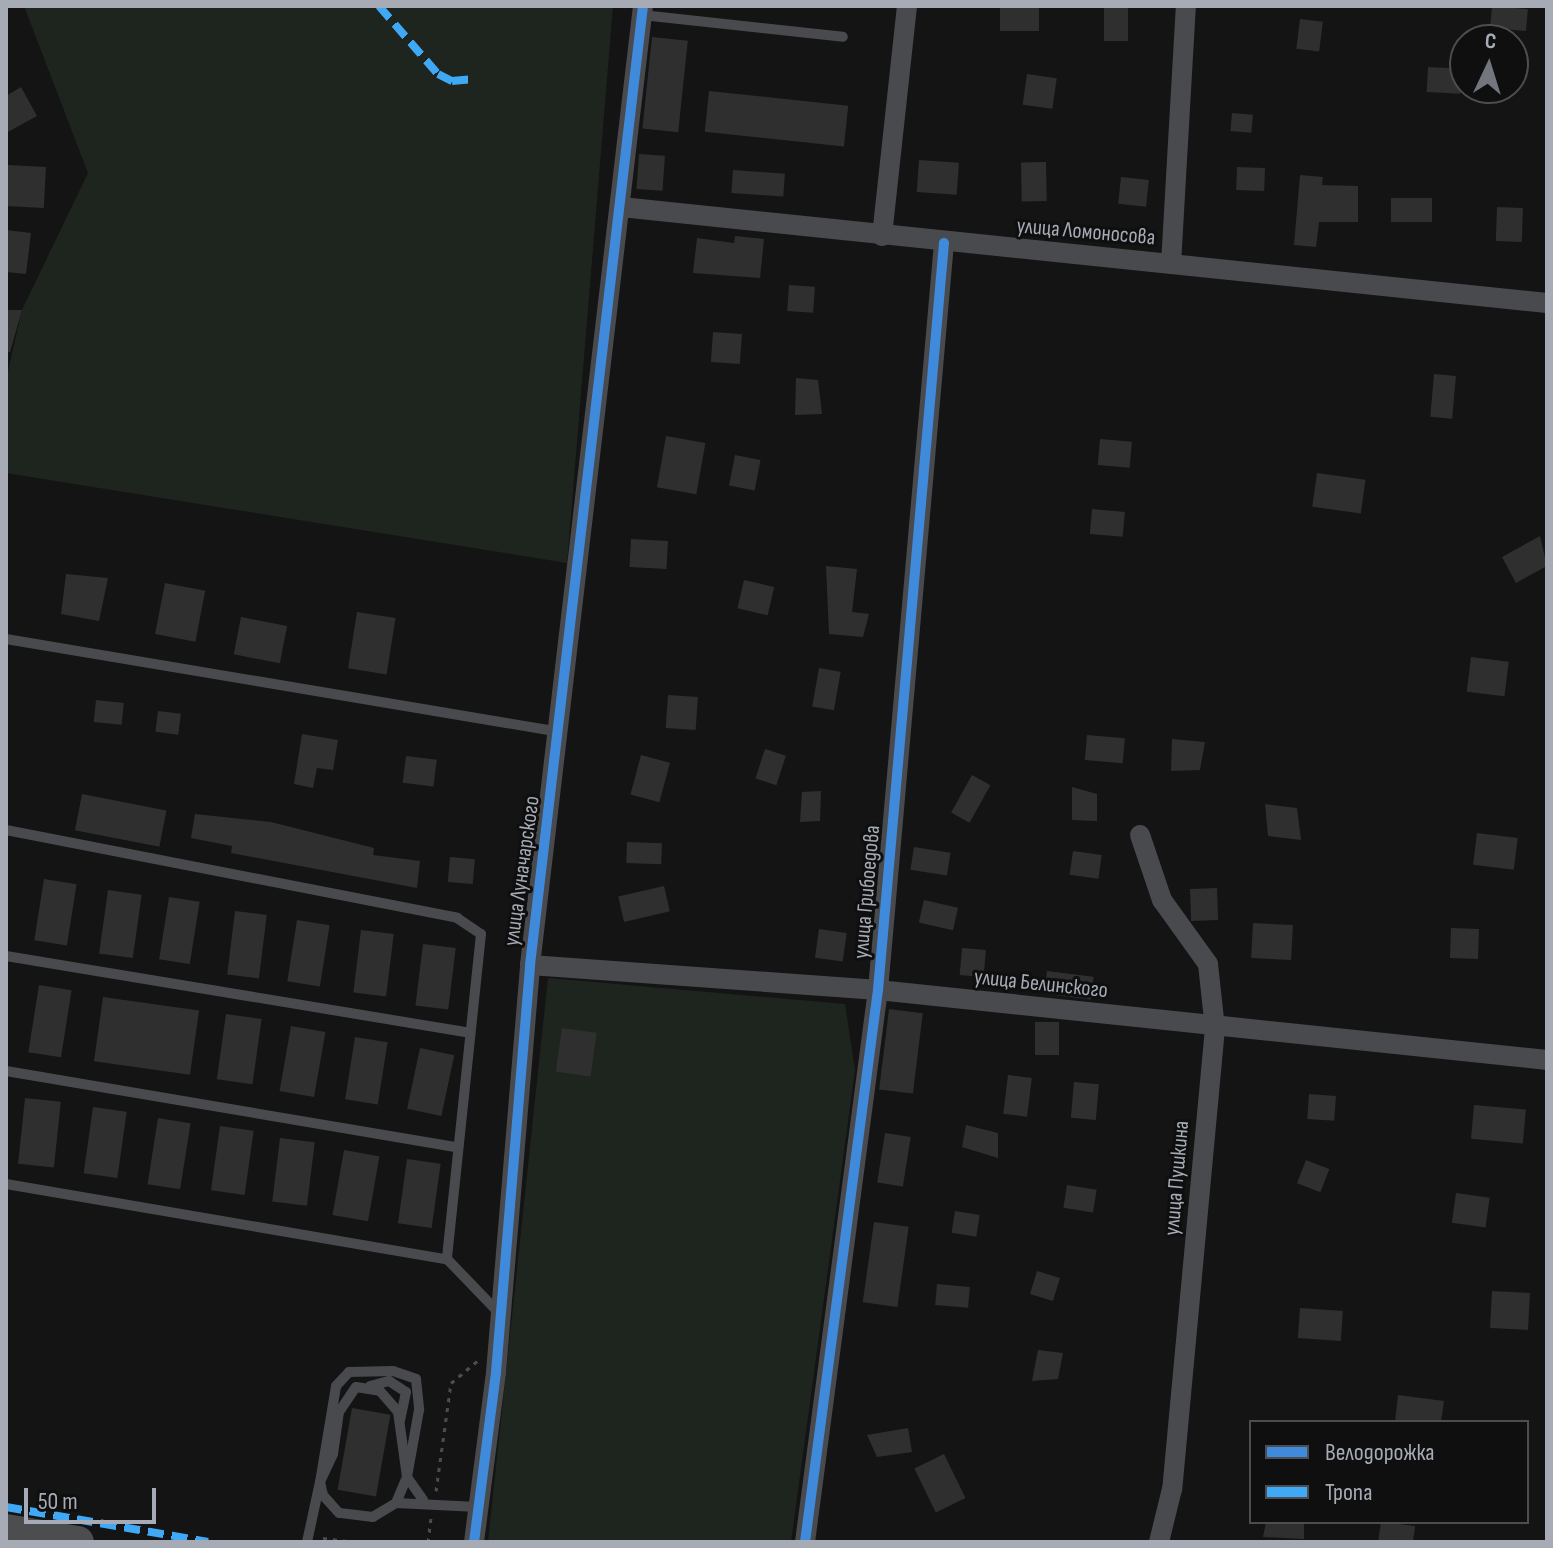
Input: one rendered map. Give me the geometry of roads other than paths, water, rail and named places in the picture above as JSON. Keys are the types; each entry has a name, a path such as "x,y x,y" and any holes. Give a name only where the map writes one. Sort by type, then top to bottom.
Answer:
{"main road":[{"path":"6,1530 78,1542"}],"street":[{"path":"882,236 907,6"},
{"path":"1171,264 1186,6"},
{"name":"улица Луначарского","path":"474,1542 501,1316 530,965 561,732 643,10"},
{"name":"улица Ломоносова","path":"621,207 944,243 1547,303"},
{"name":"улица Грибоедова","path":"805,1542 878,990 944,243"},
{"name":"улица Пушкина","path":"1140,835 1162,900 1208,964 1215,1028 1172,1489 1159,1542"},
{"name":"улица Белинского","path":"530,965 878,990 1215,1028 1547,1060"}],"lane":[{"path":"643,10 843,37"},
{"path":"6,639 561,732"},
{"path":"6,830 457,918 481,934 447,1259"},
{"path":"6,956 470,1033"},
{"path":"6,1071 457,1147"},
{"path":"6,1184 447,1259 501,1316"},
{"path":"309,1539 336,1386 349,1372 363,1369 405,1373 421,1388 407,1477 396,1503"},
{"path":"320,1482 333,1454 345,1397 389,1381 406,1392 400,1422"},
{"path":"370,1386 391,1400 400,1422 407,1477 429,1501"},
{"path":"320,1482 339,1513 373,1517 396,1503 429,1501 478,1507"}]}
